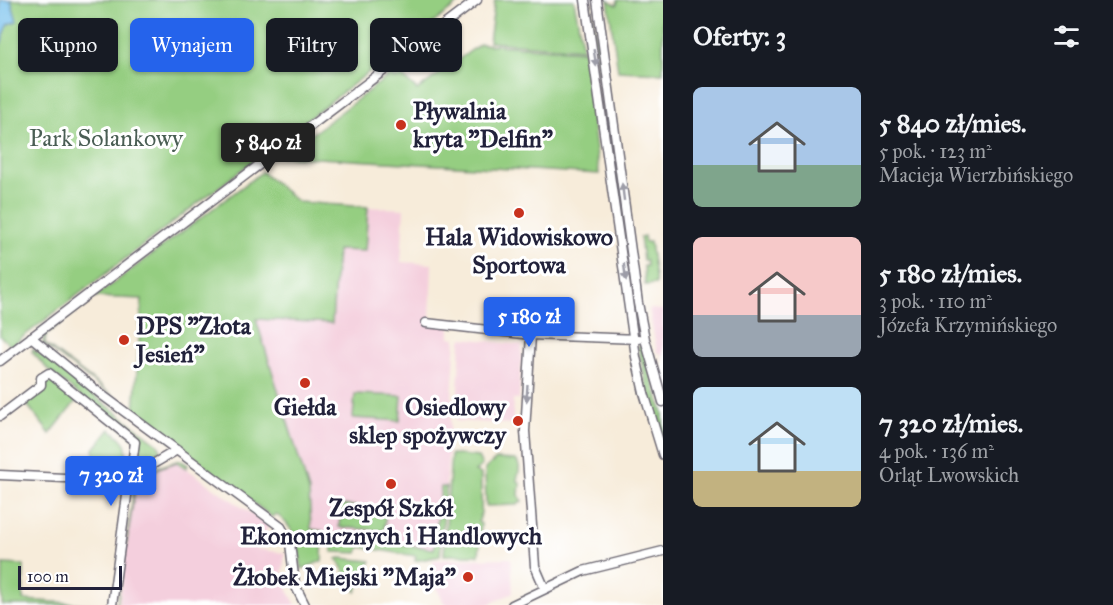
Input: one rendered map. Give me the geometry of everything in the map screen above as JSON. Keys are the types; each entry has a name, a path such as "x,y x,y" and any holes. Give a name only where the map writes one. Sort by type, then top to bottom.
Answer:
{"street":[{"path":"0,361 477,0"},
{"path":"585,0 634,339 644,393 663,455"},
{"path":"597,0 645,339 663,402"},
{"path":"426,323 531,335 645,339"},
{"path":"531,335 525,431 535,566 545,588"},
{"path":"31,337 102,395 284,531 290,543 295,585 305,605"},
{"path":"0,416 41,385 41,378 49,373 135,442 133,457"},
{"path":"0,475 129,481 177,450"},
{"path":"112,605 129,481"},
{"path":"512,605 583,571 663,551"}],"shaded area":[{"path":"368,207 404,209 401,262 432,264 430,320 450,322 450,337 456,338 446,487 441,487 434,549 311,530 309,491 256,319 332,323 337,250 365,251"},
{"path":"649,309 663,310 663,362 661,353 657,353"},
{"path":"463,338 522,345 519,399 513,399 513,424 456,421"},
{"path":"177,462 269,526 255,549 285,553 282,579 296,605 119,605 136,483 159,468"},
{"path":"511,558 513,593 487,605 445,605 435,585 433,560"}],"green space":[{"name":"Park Solankowy","path":"0,0 463,0 439,18 370,18 370,71 11,346 0,336"},
{"path":"495,0 574,0 583,49 489,42"},
{"path":"589,0 603,68 634,302 632,302"},
{"path":"608,0 617,5 618,0 663,0 663,73 618,71"},
{"path":"480,44 584,51 599,174 283,156 391,74 394,78 402,76 417,90 442,72 462,72 462,57"},
{"path":"262,172 298,202 368,207 365,251 337,250 332,323 256,319 309,491 311,529 323,531 322,561 302,569 295,538 283,520 276,514 272,517 43,344 44,334 87,301 46,335 45,344 134,412 142,299 95,297"},
{"path":"644,236 645,242 650,242 656,284 645,285 644,266 647,266 646,260 643,260 640,237"},
{"path":"641,345 663,413 663,443 648,392 638,347"},
{"path":"33,349 158,444 161,450 128,471 129,459 139,457 141,443 50,372 32,352"},
{"path":"47,377 77,400 50,434 25,402"},
{"path":"355,394 402,396 400,421 353,418"},
{"path":"110,429 125,443 125,472 120,476 93,475 94,449"},
{"path":"451,454 478,457 482,465 475,472 481,474 481,507 478,522 481,524 480,537 477,541 480,542 479,555 444,555"},
{"path":"496,459 516,460 519,465 517,480 520,483 519,496 522,501 517,505 486,506 485,469"},
{"path":"180,460 188,465 186,468 177,462 159,468 136,483 117,605 135,483 159,467"},
{"path":"441,487 446,487 440,556 415,561 416,556 360,547 358,553 332,552 332,534 434,549"},
{"path":"341,505 386,509 384,531 339,527"},
{"path":"337,559 371,561 356,592"},
{"path":"3,564 24,565 23,600 103,605 2,605"}],"water":[{"path":"0,0 11,0 17,21 8,24 0,47"}],"place":[{"name":"Pływalnia kryta \"Delfin\"","path":"401,125"},
{"name":"Hala Widowiskowo Sportowa","path":"519,213"},
{"name":"DPS \"Złota Jesień\"","path":"124,340"},
{"name":"Giełda","path":"305,383"},
{"name":"Osiedlowy sklep spożywczy","path":"518,421"},
{"name":"Zespół Szkół Ekonomicznych i Handlowych","path":"391,484"},
{"name":"Żłobek Miejski \"Maja\"","path":"468,577"}]}
